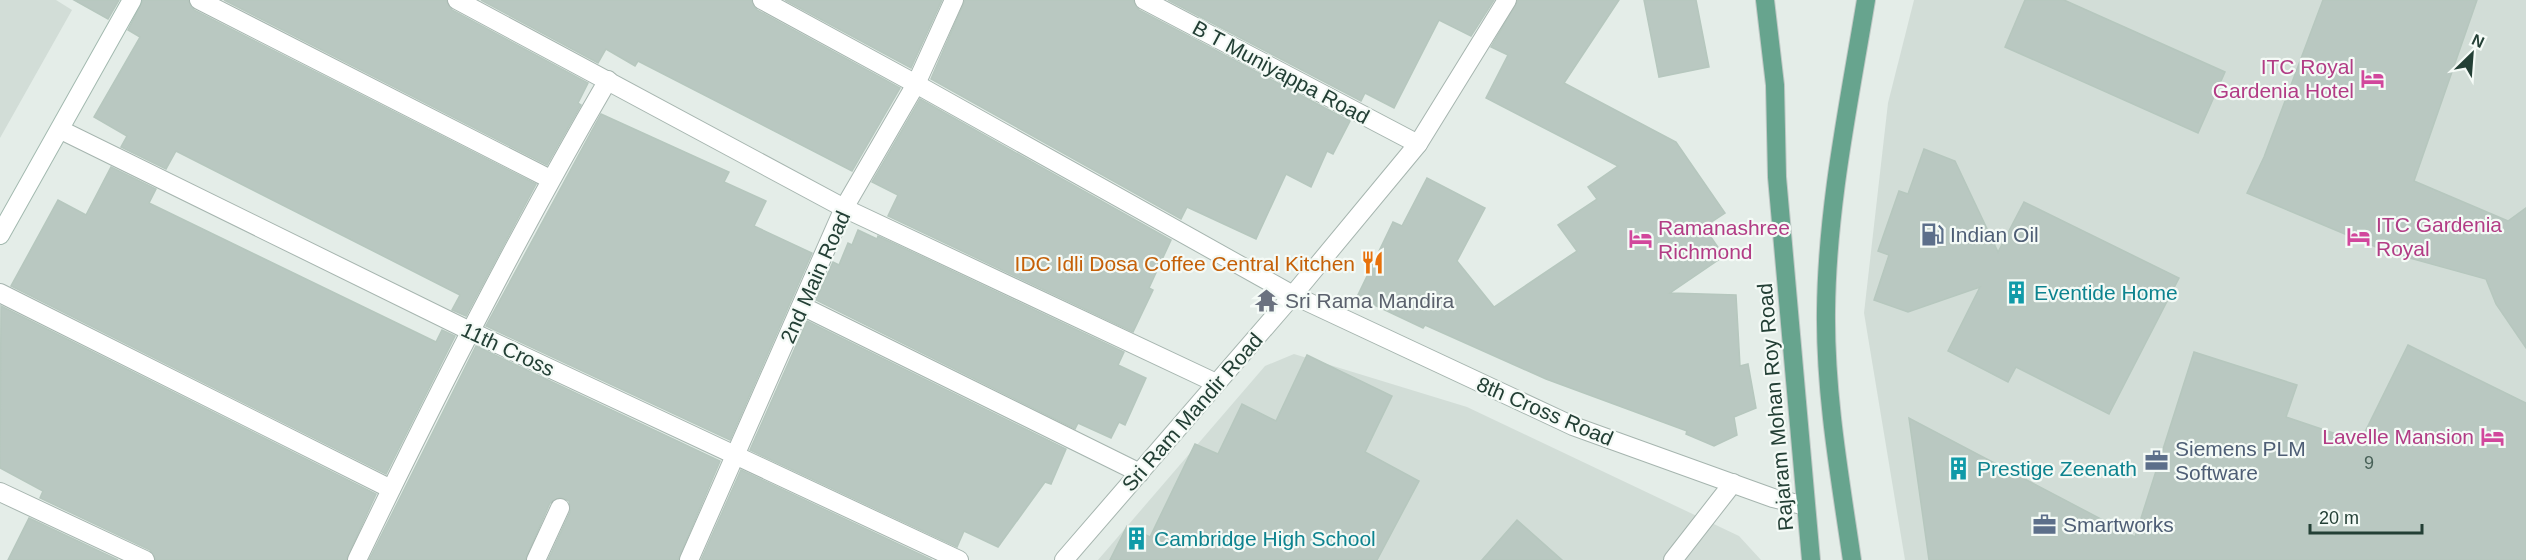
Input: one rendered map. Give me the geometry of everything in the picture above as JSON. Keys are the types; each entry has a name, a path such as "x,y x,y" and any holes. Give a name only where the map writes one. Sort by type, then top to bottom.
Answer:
{"main road":[{"name":"Rajaram Mohan Roy Road","path":"1765,0 1775,85 1777,177 1811,560"},
{"path":"1852,560 1828,383 1826,310 1839,155 1866,0"}],"street":[{"path":"0,235 132,0"},
{"path":"199,0 550,179"},
{"path":"457,0 844,208 1216,383"},
{"name":"8th Cross Road","path":"762,0 1293,295 1573,426 1773,498 1806,506"},
{"name":"2nd Main Road","path":"688,560 844,208 916,84 954,0"},
{"name":"B T Muniyappa Road","path":"1144,0 1418,144"},
{"name":"Sri Ram Mandir Road","path":"1064,560 1293,295 1418,144 1507,0"},
{"path":"357,560 470,331 550,179 608,80"},
{"name":"11th Cross","path":"61,130 470,331 959,560"},
{"path":"0,293 391,489"},
{"path":"802,306 1140,472"},
{"path":"1673,560 1733,483"},
{"path":"0,492 145,560"},
{"path":"536,560 560,508"}],"shaded area":[{"path":"0,0 56,0 72,10 0,138"},
{"path":"1914,0 2526,0 2526,560 1905,560 1864,313 1888,103"},
{"path":"1294,354 1467,407 1739,536 1761,560 1098,560 1265,366"}],"building":[{"path":"74,0 119,0 108,19"},
{"path":"143,0 188,0 194,10 536,184 466,316 452,310 460,295 176,151 166,169 121,147 127,136 94,117 140,37 128,30"},
{"path":"224,0 446,0 452,10 588,83 578,103 581,105 547,165"},
{"path":"481,0 751,0 757,10 900,88 852,171 638,61 635,66 606,49 598,63"},
{"path":"785,0 942,0 911,68"},
{"path":"965,0 1133,0 1139,10 1350,121 1333,154 1327,151 1311,187 1286,174 1256,239 1187,207 1181,219 931,79"},
{"path":"1168,0 1494,0 1471,36 1439,20 1394,108 1365,93 1361,101"},
{"path":"1518,0 1619,0 1564,83 1676,142 1725,213 1704,227 1724,256 1670,293 1736,295 1740,366 1748,364 1756,408 1734,417 1737,435 1714,446 1686,434 1687,431 1546,379 1425,325 1423,328 1357,297 1393,222 1402,226 1427,178 1485,208 1457,261 1494,307 1577,251 1558,225 1597,199 1588,187 1618,166 1486,98 1508,55 1491,47"},
{"path":"1644,0 1696,0 1709,67 1659,77"},
{"path":"2025,0 2064,0 2225,72 2198,133 2005,47"},
{"name":"ITC Royal Gardenia Hotel","path":"2323,0 2477,0 2414,181 2508,221 2526,208 2526,348 2496,304 2486,279 2388,252 2247,193 2264,157"},
{"path":"920,99 1171,240 1149,288 1153,290 1133,332 888,216 898,195 872,182"},
{"path":"601,114 729,172 724,182 766,201 754,226 812,253 730,440 486,326"},
{"path":"1924,149 1955,161 1998,252 2024,202 2179,278 2109,414 2016,367 2008,382 1948,351 1980,287 1908,312 1874,300 1889,255 1878,251 1899,191 1908,194"},
{"path":"111,167 156,189 149,203 436,342 442,330 455,336 386,474 11,286 58,200 86,215"},
{"path":"858,230 877,239 878,236 1124,352 1118,365 1146,378 1125,425 1119,422 1111,438 1078,423 1075,429 816,300 833,262 839,265 848,243 852,245"},
{"path":"1,306 376,494 346,560 156,560 150,550 40,498 43,491 0,468"},
{"path":"807,321 1066,449 1051,484 1045,482 998,547 964,531 957,547 750,450"},
{"path":"2408,345 2526,403 2526,560 1929,560 1909,418 2135,537 2194,352 2297,385 2286,417 2360,442"},
{"path":"476,346 720,461 678,560 548,560 570,512 569,501 560,497 550,503 525,560 369,560"},
{"path":"1307,355 1392,396 1365,452 1419,481 1377,560 1110,560 1127,526 1150,537 1195,444 1218,454 1242,404 1276,421"},
{"path":"741,470 932,560 701,560"},
{"path":"29,518 118,560 8,560"},
{"path":"1517,520 1562,560 1482,560"}],"place":[{"name":"ITC Royal Gardenia Hotel","path":"2372,78"},
{"name":"Indian Oil","path":"1932,234"},
{"name":"ITC Gardenia Royal","path":"2358,236"},
{"name":"Ramanashree Richmond","path":"1640,239"},
{"name":"IDC Idli Dosa Coffee Central Kitchen","path":"1373,263"},
{"name":"Eventide Home","path":"2016,292"},
{"name":"Sri Rama Mandira","path":"1267,300"},
{"name":"Lavelle Mansion","path":"2492,436"},
{"name":"Siemens PLM Software","path":"2157,460"},
{"name":"Prestige Zeenath","path":"1959,468"},
{"name":"Smartworks","path":"2045,524"},
{"name":"Cambridge High School","path":"1136,538"}]}
